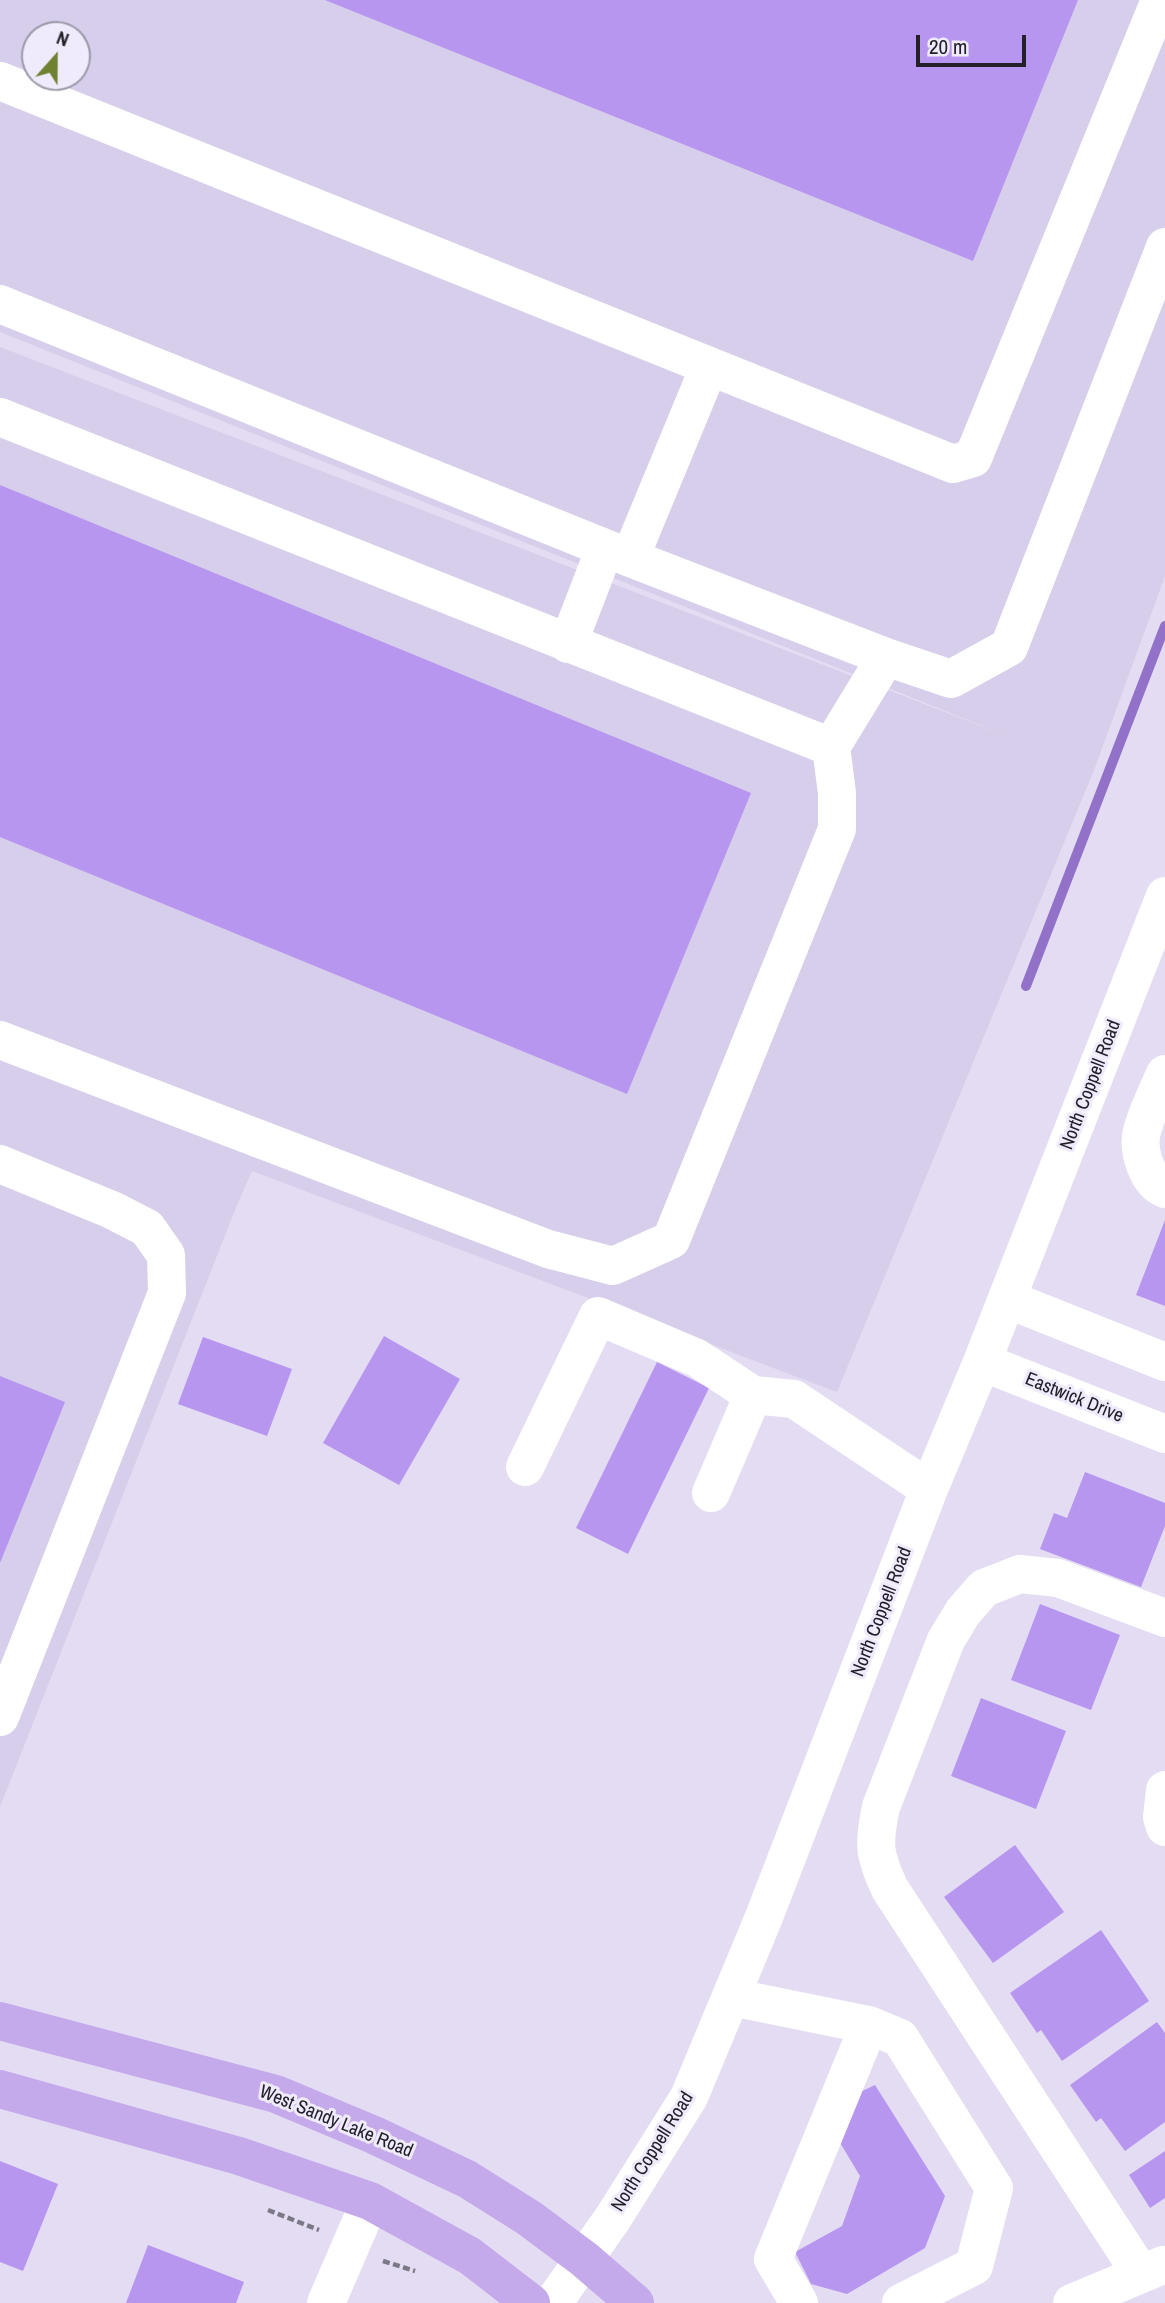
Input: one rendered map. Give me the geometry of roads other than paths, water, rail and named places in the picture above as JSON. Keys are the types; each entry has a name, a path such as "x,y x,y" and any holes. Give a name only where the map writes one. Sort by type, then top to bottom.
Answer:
{"main road":[{"name":"West Sandy Lake Road","path":"0,2021 276,2094 374,2135 467,2179 529,2218 584,2259 635,2303"},
{"path":"0,2089 239,2157 370,2201 470,2256 531,2303"}],"street":[{"path":"0,81 953,464 973,458 1160,0"},
{"path":"0,304 617,553 886,657 951,679 1009,647 1165,247"},
{"path":"568,644 617,553 709,367"},
{"path":"0,417 831,747"},
{"path":"0,1040 548,1249 613,1266 671,1240 837,829 837,793 831,747 886,657"},
{"name":"North Coppell Road","path":"553,2303 689,2097 764,1917 929,1489 982,1362 1165,896"},
{"path":"1165,1074 1141,1134 1145,1169 1156,1185 1165,1189"},
{"path":"0,1164 113,1210 147,1228 166,1255 167,1293 0,1717"},
{"path":"1007,1299 1165,1362"},
{"path":"525,1467 598,1316 697,1358 753,1395 794,1399 929,1489"},
{"name":"Eastwick Drive","path":"982,1362 1165,1434"},
{"path":"711,1493 753,1395"},
{"path":"1072,2303 1153,2269 890,1889 877,1862 874,1836 881,1807 946,1640 963,1612 984,1588 1020,1574 1058,1578 1165,1618"},
{"path":"1165,1790 1162,1817 1165,1827"},
{"path":"731,1997 869,2025 900,2038 994,2188 974,2266 901,2303"},
{"path":"799,2303 773,2259 869,2025"},
{"path":"326,2303 370,2201"}],"waterway":[{"path":"1026,986 1165,626"}]}
